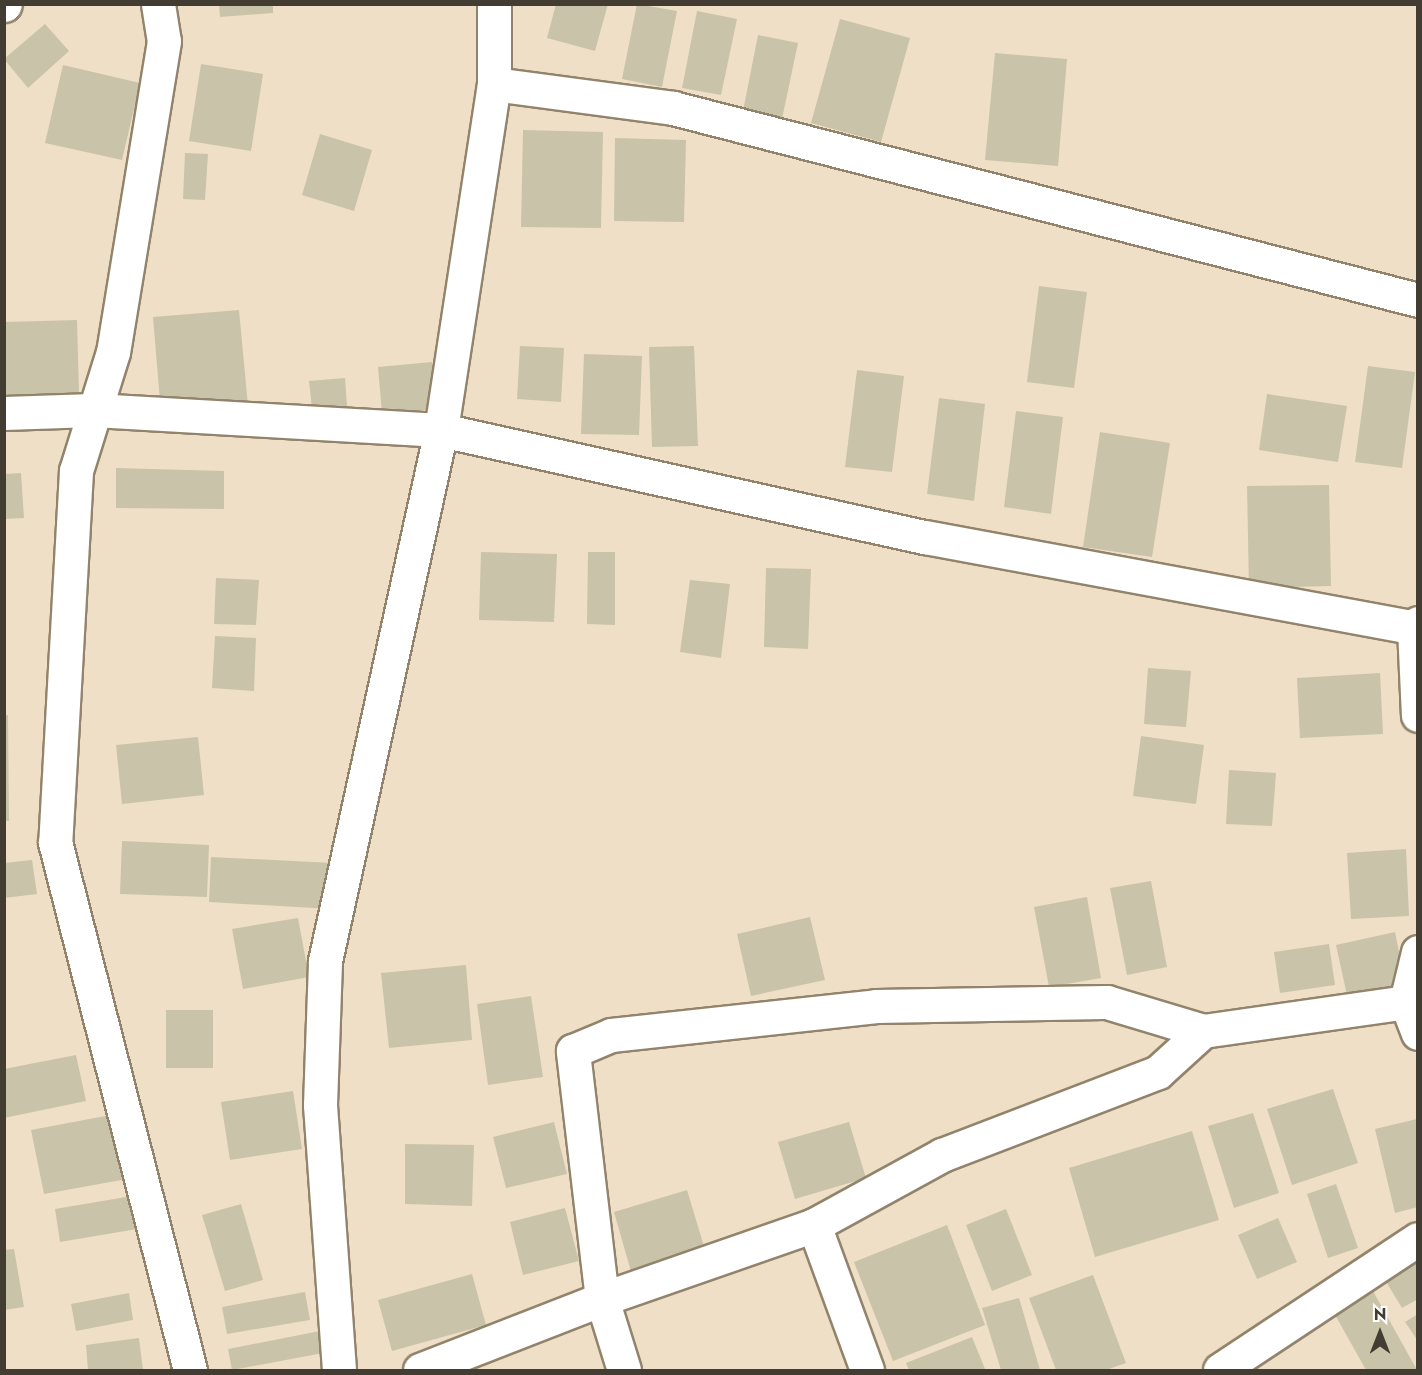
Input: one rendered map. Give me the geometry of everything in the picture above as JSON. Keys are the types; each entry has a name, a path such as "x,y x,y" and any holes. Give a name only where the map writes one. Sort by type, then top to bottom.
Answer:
{"street":[{"path":"158,4 164,41 113,352 93,410 76,471 56,842 190,1371"},
{"path":"339,1371 320,1105 325,961 441,430 494,84 494,4"},
{"path":"494,84 673,108 1418,300"},
{"path":"4,413 93,410 441,430 925,537 1416,625 1418,715"},
{"path":"1418,952 1406,1002 1418,1033"},
{"path":"624,1371 602,1299 573,1052 611,1035 876,1006 1107,1002 1203,1031 1406,1002"},
{"path":"420,1371 602,1299 814,1225 942,1155 1158,1072 1203,1031"},
{"path":"814,1225 867,1371"},
{"path":"1220,1371 1418,1239"}],"building":[{"path":"219,4 273,4 273,13 220,17"},
{"path":"556,4 608,4 595,51 547,38"},
{"path":"637,4 677,11 662,87 622,79"},
{"path":"697,11 737,19 721,95 682,88"},
{"path":"840,19 910,38 881,142 811,123"},
{"path":"45,24 69,51 28,88 4,59"},
{"path":"758,35 798,43 782,119 743,111"},
{"path":"995,53 1067,59 1058,166 985,160"},
{"path":"201,64 263,74 251,151 189,141"},
{"path":"63,65 140,83 122,160 45,143"},
{"path":"523,130 603,132 601,228 521,227"},
{"path":"320,134 372,150 354,211 302,195"},
{"path":"615,138 686,140 684,222 614,221"},
{"path":"185,153 208,154 205,200 183,199"},
{"path":"1039,286 1087,292 1074,388 1027,382"},
{"path":"239,310 248,406 161,413 153,317"},
{"path":"77,320 79,394 5,396 5,322"},
{"path":"520,346 564,348 561,402 517,399"},
{"path":"694,346 698,446 652,447 649,347"},
{"path":"584,354 642,356 639,435 581,434"},
{"path":"432,362 436,409 382,413 378,367"},
{"path":"1368,366 1415,372 1402,468 1355,462"},
{"path":"857,370 904,376 892,472 845,467"},
{"path":"345,378 347,406 312,409 309,381"},
{"path":"1267,394 1347,406 1338,462 1259,450"},
{"path":"939,398 985,404 974,501 927,494"},
{"path":"1016,411 1063,417 1051,514 1004,507"},
{"path":"1100,432 1170,443 1152,557 1083,547"},
{"path":"116,468 224,471 224,509 116,508"},
{"path":"21,473 24,518 4,519 4,474"},
{"path":"1329,485 1331,586 1249,588 1247,486"},
{"path":"481,552 557,554 554,622 479,620"},
{"path":"588,552 615,552 615,625 587,624"},
{"path":"766,568 811,569 808,649 764,647"},
{"path":"216,578 259,580 256,625 214,624"},
{"path":"690,580 730,584 721,658 680,652"},
{"path":"215,636 256,638 254,691 212,688"},
{"path":"1148,668 1191,671 1186,727 1144,724"},
{"path":"1380,673 1383,734 1300,738 1297,678"},
{"path":"4,715 8,715 9,821 4,821"},
{"path":"1141,736 1204,745 1196,804 1133,796"},
{"path":"198,737 204,795 122,804 116,745"},
{"path":"1229,770 1276,773 1272,826 1226,824"},
{"path":"122,841 209,845 207,897 120,894"},
{"path":"1406,849 1409,916 1351,919 1347,853"},
{"path":"211,857 333,863 331,909 209,902"},
{"path":"32,860 37,894 4,898 4,863"},
{"path":"1151,881 1167,967 1127,975 1110,888"},
{"path":"1087,897 1101,978 1049,987 1034,907"},
{"path":"810,917 825,980 751,996 737,934"},
{"path":"298,918 309,977 243,989 232,929"},
{"path":"1395,932 1406,987 1348,1000 1336,945"},
{"path":"1329,944 1335,985 1280,993 1274,952"},
{"path":"466,965 472,1040 389,1048 381,973"},
{"path":"531,996 543,1077 488,1085 477,1004"},
{"path":"166,1010 213,1010 213,1068 166,1068"},
{"path":"76,1055 86,1101 4,1118 4,1069"},
{"path":"1333,1089 1358,1163 1292,1185 1267,1109"},
{"path":"293,1091 302,1149 230,1160 221,1102"},
{"path":"1253,1113 1279,1193 1234,1208 1208,1126"},
{"path":"116,1114 127,1179 44,1194 31,1130"},
{"path":"1417,1119 1418,1207 1395,1213 1375,1129"},
{"path":"554,1122 567,1174 506,1188 493,1137"},
{"path":"849,1122 866,1178 795,1199 778,1142"},
{"path":"1192,1131 1219,1220 1095,1257 1069,1168"},
{"path":"405,1144 474,1145 472,1206 405,1204"},
{"path":"1336,1184 1358,1248 1328,1258 1307,1194"},
{"path":"687,1190 706,1253 632,1275 614,1212"},
{"path":"132,1196 137,1229 60,1242 55,1209"},
{"path":"241,1204 263,1280 225,1291 202,1215"},
{"path":"565,1208 579,1261 523,1275 510,1222"},
{"path":"1006,1209 1032,1275 992,1291 966,1225"},
{"path":"1278,1218 1297,1262 1257,1279 1238,1235"},
{"path":"947,1225 985,1325 893,1361 854,1262"},
{"path":"14,1249 24,1307 4,1310 4,1250"},
{"path":"1418,1262 1418,1299 1402,1308 1385,1280"},
{"path":"472,1274 486,1325 392,1351 378,1300"},
{"path":"1093,1275 1126,1363 1106,1370 1056,1370 1029,1298"},
{"path":"1373,1291 1417,1370 1366,1370 1334,1313"},
{"path":"305,1292 310,1320 227,1334 222,1307"},
{"path":"129,1293 133,1320 76,1331 71,1304"},
{"path":"1019,1298 1040,1370 1001,1370 982,1308"},
{"path":"1418,1314 1418,1341 1405,1322"},
{"path":"330,1329 334,1351 232,1370 228,1349"},
{"path":"972,1337 985,1369 909,1370 906,1363"},
{"path":"139,1338 143,1370 88,1370 86,1345"}]}
